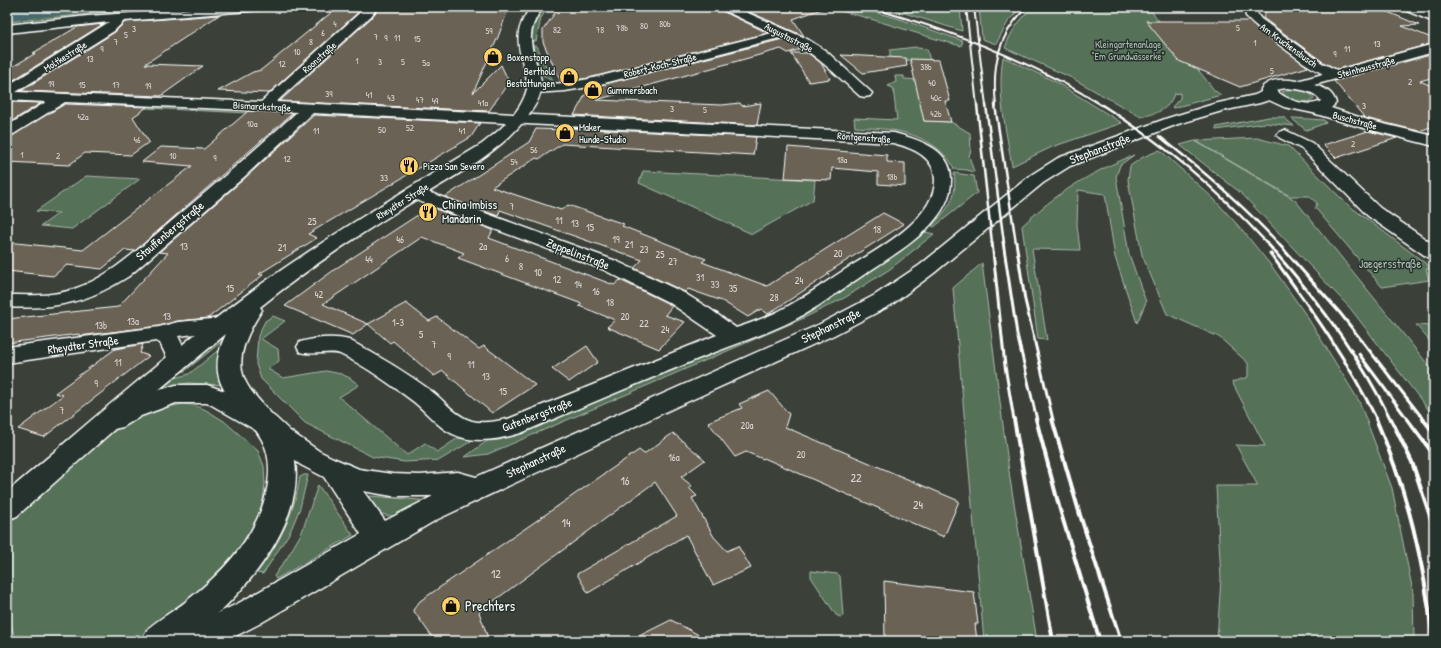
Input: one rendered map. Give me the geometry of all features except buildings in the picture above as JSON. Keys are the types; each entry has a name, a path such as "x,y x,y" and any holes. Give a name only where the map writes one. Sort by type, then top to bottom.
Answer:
{"street":[{"path":"7,29 120,18 261,7"},
{"name":"Roonstraße","path":"264,106 367,14 372,7"},
{"path":"534,89 534,79 523,44 526,25 537,7"},
{"name":"Augustastraße","path":"725,7 803,42 821,54 865,93"},
{"name":"Am Kruchensbusch","path":"1250,7 1252,16 1257,21 1316,66 1336,74"},
{"path":"1406,7 1434,19"},
{"name":"Moltkestraße","path":"7,92 110,28 120,18"},
{"name":"Robert-Koch-Straße","path":"534,89 565,87 589,83 785,33"},
{"name":"Steinhausstraße","path":"1298,85 1434,48"},
{"name":"Steinhausstraße","path":"1325,98 1331,86 1434,56"},
{"name":"Stephanstraße","path":"193,641 248,614 426,512 669,400 826,330 883,300 927,269 1038,179 1064,162 1104,146 1200,112 1260,99 1269,93 1268,89 1274,85 1298,85 1325,98 1325,106 1314,108 1289,104 1276,99 1269,93"},
{"name":"Rheydter Straße","path":"7,508 179,361 263,294 338,241 488,147 517,119 526,106 534,89"},
{"name":"Bismarckstraße","path":"7,96 264,106 517,119"},
{"path":"7,132 62,98"},
{"name":"Buschstraße","path":"1325,98 1346,112 1396,131"},
{"name":"Stephanstraße","path":"1160,127 1271,105 1289,104"},
{"name":"Buschstraße","path":"1314,108 1366,124 1434,141"},
{"name":"Stauffenbergstraße","path":"7,301 36,303 58,300 88,291 111,279 122,272 234,176 309,109"},
{"name":"Röntgenstraße","path":"517,119 894,138 918,146 935,159 942,168 944,180 943,192 932,212 916,228 894,246 795,311 777,320 733,336"},
{"path":"1285,135 1307,146 1374,212 1434,253"},
{"name":"Zeppelinstraße","path":"414,193 609,265 677,298 703,314 733,336"},
{"name":"Rheydter Straße","path":"263,294 236,332 231,345 229,360 231,377 238,392 266,424"},
{"name":"Rheydter Straße","path":"7,355 159,334 178,329 223,325"},
{"path":"159,334 169,339 179,361"},
{"name":"Gutenbergstraße","path":"308,347 341,345 393,376 422,397 453,423 470,430 488,432 512,427 733,336"},
{"name":"Rheydter Straße","path":"102,426 132,410 156,400 176,394 192,393 207,394 219,398 266,424"},
{"path":"266,424 297,450 333,469 357,479 392,485 420,486 458,483 478,488"},
{"path":"158,641 189,619 222,591 246,565 263,540 274,517 280,494 282,477 278,446 266,424"},
{"path":"333,469 380,538"}],"green space":[{"path":"7,7 69,7 7,13"},
{"path":"120,7 161,7 7,22 7,18"},
{"path":"544,7 548,7 541,18 536,41 530,41 534,23"},
{"path":"824,7 855,7 897,18 963,41 961,46"},
{"path":"885,7 960,7 962,31"},
{"path":"979,7 1022,7 1009,20 996,44 982,39"},
{"name":"Kleingartenanlage \"Em Grundwässerke\"","path":"1033,7 1148,7 1215,91 1221,95 1173,108 1172,107 1180,98 1180,93 1174,94 1172,100 1165,108 1141,117 1072,78 1005,48 1016,26"},
{"path":"530,46 537,46 553,82 544,76"},
{"path":"916,47 927,49 930,61 897,60 890,58 890,50"},
{"path":"1003,57 1056,82 1122,123 1052,147 1012,166 1002,98 1001,71"},
{"path":"895,76 904,76 904,79 920,80 924,121 951,122 970,133 971,150 969,156 974,172 954,169 949,160 940,150 918,137 898,131 855,127 854,118 897,120 893,88 888,86 896,82"},
{"path":"1291,89 1301,90 1308,93 1314,99 1306,102 1292,100 1282,92"},
{"path":"151,104 158,106 294,111 290,115 145,108"},
{"path":"1269,117 1283,117 1294,126 1265,123 1216,130 1216,127"},
{"path":"1292,119 1324,120 1326,123 1306,130"},
{"name":"Jaegersstraße","path":"1257,138 1288,146 1347,204 1433,269 1426,269 1429,280 1382,287 1315,208 1317,203 1309,196 1290,196 1196,141"},
{"path":"1195,141 1295,200 1434,372 1434,417 1350,308 1242,194 1180,145"},
{"path":"1160,150 1214,199 1244,232 1273,268 1306,315 1359,401 1392,488 1413,592 1414,641 1217,641 1221,578 1216,486 1258,486 1236,445 1265,446 1232,382 1248,377 1248,363 1219,337 1167,314 1142,255 1128,180 1130,166 1143,157"},
{"path":"1134,155 1120,165 1116,177 1129,254 1146,302 1137,323 1115,257 1105,194 1078,190 1077,225 1080,250 1032,249 1047,340 1038,339 1022,226 1047,204 1088,176"},
{"path":"643,171 815,180 813,200 752,234 639,183"},
{"path":"954,173 974,176 977,193 934,227 932,226 943,214 953,196 955,182"},
{"path":"86,176 140,179 72,229 41,226 59,213 36,211"},
{"path":"925,232 934,234 890,269 846,297 804,318 488,454 465,457 487,441 499,440 532,428 801,315 902,250"},
{"path":"982,263 1010,479 1037,641 984,641 953,288"},
{"path":"273,316 285,321 261,339 278,349 279,361 268,369 283,378 326,371 341,374 350,378 359,385 339,397 407,455 425,443 437,452 458,438 473,440 440,460 405,462 373,457 305,423 261,379 256,364 258,336 265,321"},
{"path":"1416,325 1434,326 1434,346"},
{"path":"230,327 225,339 185,371 173,375"},
{"path":"222,350 223,385 188,383 159,390 164,381 189,374 216,352"},
{"path":"183,404 193,405 206,410 224,421 258,451 264,466 265,484 263,501 256,522 233,563 172,618 138,641 15,641 7,603 7,523 121,426 136,417 153,410"},
{"path":"308,475 300,508 290,532 263,574 257,573 273,550 285,528 294,504 300,477"},
{"path":"318,485 353,535 276,579 274,576 287,558 302,532"},
{"path":"370,496 420,500 425,504 400,515 387,515 380,513 365,500"},
{"path":"811,571 837,574 840,576 843,616 840,617 836,615 811,577"}],"waterway":[{"path":"7,16 94,7"}],"railway":[{"path":"867,7 970,40"},
{"path":"966,7 970,40"},
{"path":"974,7 978,44"},
{"path":"999,52 1009,29 1027,7"},
{"path":"970,40 978,44"},
{"path":"970,40 977,106"},
{"path":"978,44 999,52"},
{"path":"978,44 986,106"},
{"path":"996,106 995,78 999,52"},
{"path":"999,52 1047,74 1103,106"},
{"path":"977,105 992,243"},
{"path":"986,105 1004,243"},
{"path":"995,105 1016,243"},
{"path":"1102,105 1147,135 1189,168 1229,204 1267,243"},
{"path":"1159,136 1221,187 1278,243"},
{"path":"992,242 1005,366 1014,420"},
{"path":"1003,242 1017,334 1037,420"},
{"path":"1016,242 1025,300 1053,420"},
{"path":"1266,242 1302,283 1335,326 1365,372 1391,420"},
{"path":"1277,242 1340,313 1424,420"},
{"path":"1270,253 1341,355 1377,420"},
{"path":"1359,354 1408,420"},
{"path":"1014,419 1053,641"},
{"path":"1036,419 1060,510 1100,641"},
{"path":"1052,419 1080,515 1121,641"},
{"path":"1376,419 1406,500 1425,583 1433,641"},
{"path":"1391,419 1412,462 1434,528"},
{"path":"1407,419 1434,455"},
{"path":"1423,419 1434,433"}],"place":[{"name":"Boxenstopp","path":"493,57"},
{"name":"Berthold Bestattungen","path":"569,77"},
{"name":"Gummersbach","path":"593,90"},
{"name":"Maker Hunde-Studio","path":"565,133"},
{"name":"Pizza San Severo","path":"409,166"},
{"name":"China Imbiss Mandarin","path":"428,212"},
{"name":"Prechters","path":"451,606"}]}
